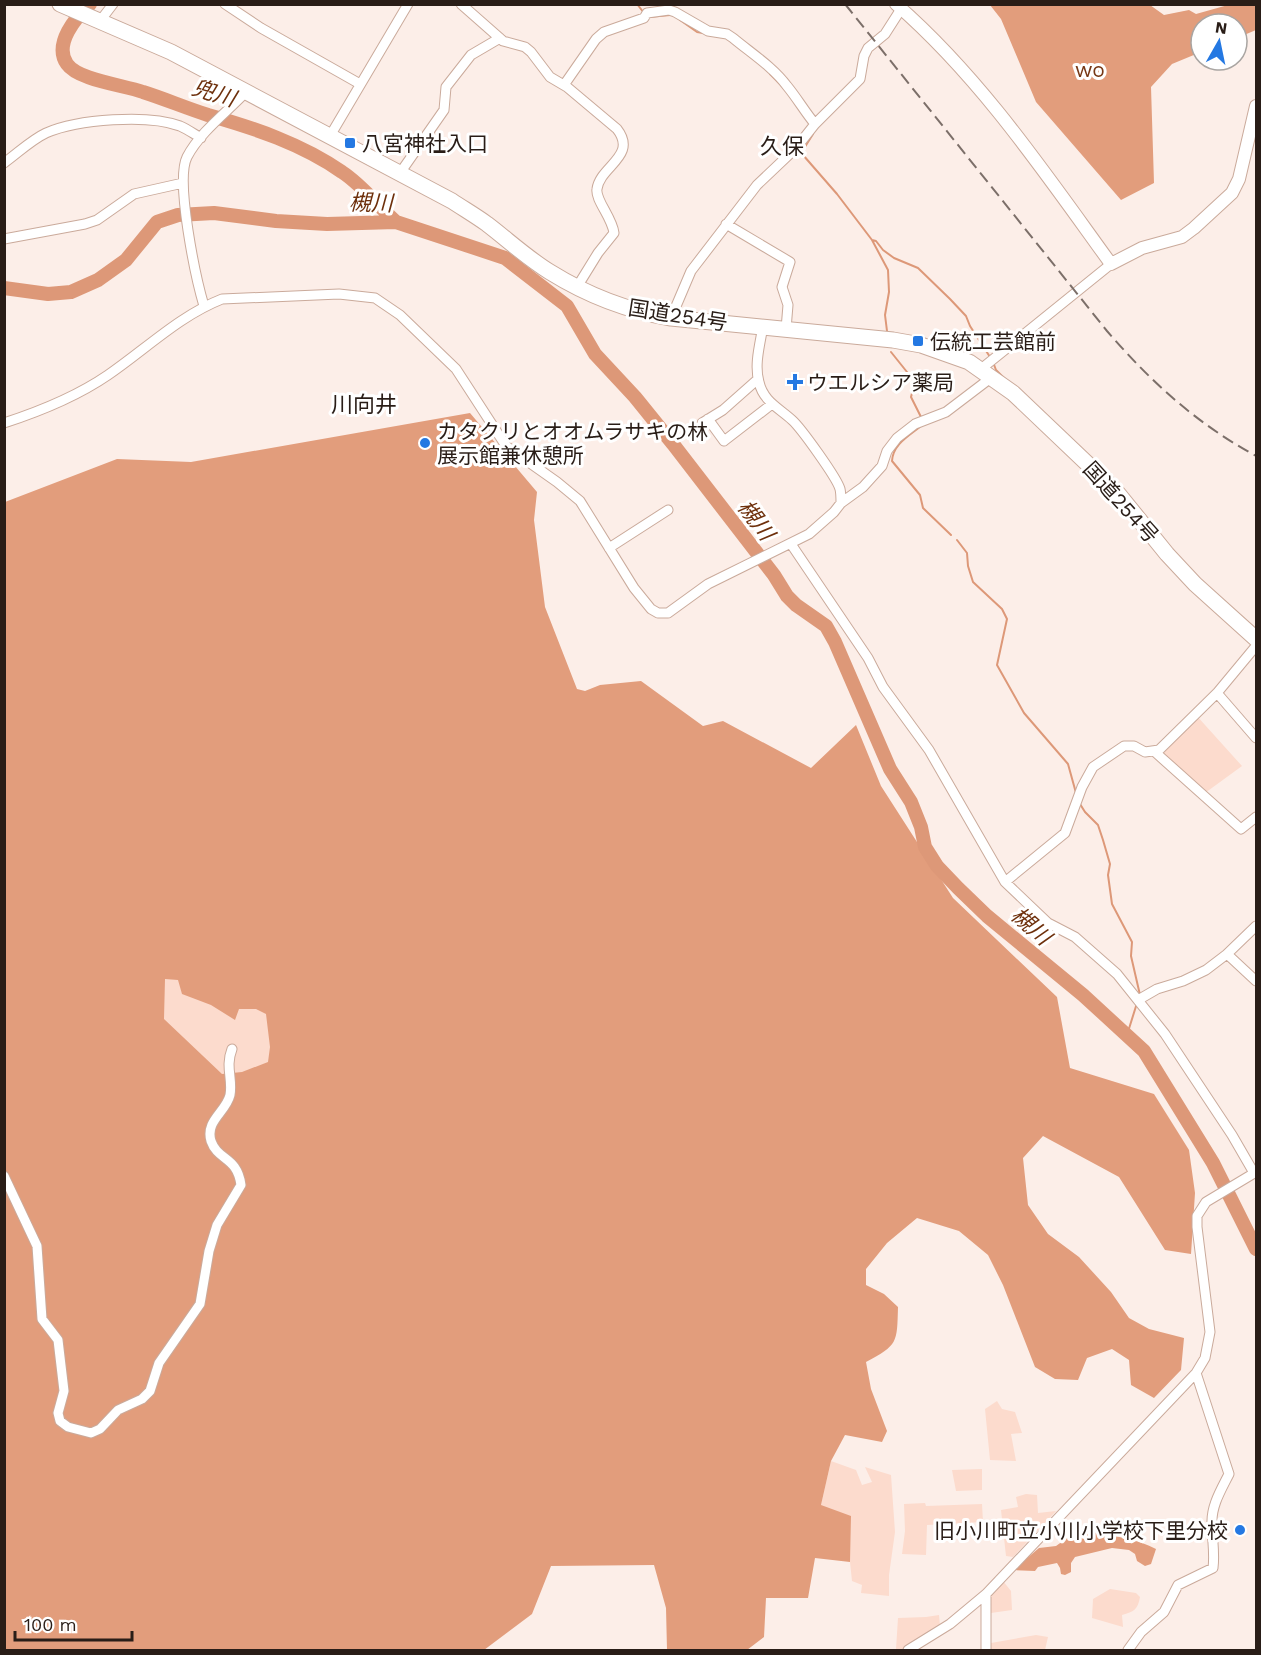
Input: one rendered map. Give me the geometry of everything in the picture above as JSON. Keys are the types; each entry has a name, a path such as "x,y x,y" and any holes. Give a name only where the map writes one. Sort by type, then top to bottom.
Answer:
{"highway":[{"name":"国道254号","path":"64,6 171,52 400,173 452,201 487,224 529,258 577,286 645,314 921,345 942,351 987,373 1013,393 1080,455 1116,491 1167,554 1195,584 1257,639"}],"street":[{"path":"98,21 113,4"},
{"path":"225,4 261,28 360,84"},
{"path":"330,136 408,4"},
{"path":"461,4 500,38 510,44 525,47 550,77 564,85 617,129 622,136 623,150 597,188 597,196 613,225 614,233 577,286"},
{"path":"671,318 691,271 726,224 757,185 796,148 815,124 860,79 864,56 868,48 885,34 898,7 956,64 990,103 1030,152 1111,264"},
{"path":"564,85 596,39 604,32 644,18 647,13 669,10 708,31 727,34 733,38 772,69 787,85 815,124"},
{"path":"400,173 444,110 447,87 471,55 500,38"},
{"path":"204,306 195,276 189,234 184,185 186,160 203,136 246,92"},
{"path":"4,423 60,403 95,384 204,306 222,300 339,294 375,298 399,315 456,369 506,446 580,501 634,588 651,609 664,614 668,613 708,584 809,534 824,522 841,503 863,487 882,466 897,438 915,424 946,412 1111,264 1142,248 1182,237 1194,228 1232,193 1239,179 1257,106"},
{"path":"4,163 44,134 65,127 105,120 165,122 203,136"},
{"path":"4,239 85,224 98,220 134,194 184,185"},
{"path":"726,224 790,262 782,287 788,305 786,329"},
{"path":"763,326 758,380 761,390 772,404 790,417 805,436 840,488 841,503"},
{"path":"758,380 723,410 705,421 724,441 772,404"},
{"path":"609,548 668,510"},
{"path":"791,544 868,658 883,687 929,750 1005,882 1048,923 1075,937 1117,974 1165,1034 1232,1134 1254,1173 1208,1201 1197,1216 1210,1332 1205,1358 1196,1373 986,1594 950,1624 908,1650"},
{"path":"1005,882 1065,833 1093,766 1124,746 1134,746 1145,752 1160,750 1217,693 1257,646"},
{"path":"1217,693 1257,738"},
{"path":"1155,752 1241,829 1257,817"},
{"path":"1138,1000 1157,989 1183,981 1206,970 1257,926"},
{"path":"1227,954 1257,981"},
{"path":"4,1176 37,1246 42,1319 58,1340 64,1391 58,1413 60,1421 68,1427 92,1433 100,1429 118,1410 142,1400 150,1391 159,1363 200,1304 209,1251 217,1225 241,1185 240,1173 232,1162 216,1150 210,1139 212,1123 230,1096 228,1060 232,1049"},
{"path":"1128,1650 1141,1632 1164,1612 1179,1585 1213,1568 1215,1556 1212,1523 1214,1507 1229,1474 1196,1373"},
{"path":"986,1594 986,1650"}],"shaded area":[{"path":"1196,715 1242,766 1205,793 1164,756 1163,750"},
{"path":"156,963 270,1009 281,1045 251,1135 154,1010"},
{"path":"997,1401 1002,1409 1015,1412 1022,1433 1011,1434 1016,1461 990,1460 985,1409"},
{"path":"831,1461 856,1470 862,1485 872,1482 865,1467 891,1475 895,1532 889,1575 889,1596 861,1593 862,1585 852,1581 850,1562 821,1505"},
{"path":"982,1469 982,1490 956,1491 952,1470"},
{"path":"1026,1494 1037,1495 1038,1513 1056,1511 1013,1557 1006,1556 1001,1510 1018,1507 1016,1497"},
{"path":"925,1503 926,1506 982,1504 983,1522 927,1525 926,1555 902,1554 905,1531 904,1504"},
{"path":"1003,1581 1011,1591 1012,1610 991,1613 990,1594"},
{"path":"1110,1589 1136,1593 1140,1597 1135,1609 1122,1615 1123,1627 1092,1618 1093,1599"},
{"path":"939,1615 940,1626 901,1650 896,1649 898,1618"},
{"path":"1036,1635 1048,1637 1045,1650 991,1650 991,1643"}],"green space":[{"name":"wo","path":"990,5 1150,5 1164,15 1189,10 1192,12 1189,12 1189,57 1172,64 1151,87 1154,183 1121,200 1036,102 1001,19"},
{"name":"wo","path":"1228,5 1256,5 1256,30 1249,33 1249,12 1203,12"},
{"path":"470,413 537,492 534,520 545,607 577,689 585,691 600,685 641,681 703,726 723,721 811,768 856,725 881,786 953,898 1057,997 1070,1068 1154,1094 1189,1150 1195,1193 1191,1254 1165,1250 1119,1177 1043,1136 1023,1158 1028,1205 1048,1234 1079,1257 1111,1292 1129,1318 1149,1329 1184,1338 1181,1370 1154,1398 1131,1385 1129,1360 1112,1349 1087,1358 1078,1380 1055,1379 1035,1367 1003,1285 988,1255 959,1231 917,1218 887,1243 866,1269 866,1285 884,1294 898,1307 898,1319 894,1342 866,1362 871,1389 887,1431 882,1442 845,1435 831,1461 821,1505 851,1516 850,1562 815,1558 808,1598 766,1598 764,1637 747,1650 667,1650 666,1608 654,1565 551,1566 532,1614 484,1650 5,1650 5,502 117,459 191,462","holes":["165,979 178,980 182,994 211,1005 235,1020 239,1009 256,1009 266,1014 270,1047 268,1062 242,1072 222,1074 164,1019"]},
{"path":"1098,1531 1156,1549 1151,1564 1145,1566 1137,1561 1135,1554 1129,1550 1112,1548 1075,1557 1071,1563 1071,1572 1065,1575 1061,1574 1057,1563 1038,1567 1035,1571 1013,1570 1039,1548 1056,1546 1074,1533"}],"waterway":[{"name":"兜川","path":"90,4 73,23 64,40 63,56 73,70 91,78 143,92 260,131 294,145 327,162 349,177 396,222"},
{"path":"637,4 644,13"},
{"path":"649,17 670,15"},
{"path":"680,20 697,32 703,33"},
{"path":"770,74 783,87"},
{"path":"813,134 803,150 803,155 837,194 872,240 888,270 889,292 885,315 887,331"},
{"name":"槻川","path":"4,288 48,294 71,292 98,280 126,260 157,222 178,215 214,213 276,221 327,224 396,222 505,258 567,306 595,354 635,397 673,444 774,575 787,596 826,626 890,769 911,802 921,827 925,847 937,866 987,916 1083,995 1144,1051 1213,1163 1256,1249"},
{"path":"872,240 894,258 918,268 950,299 966,316 990,357"},
{"path":"891,352 915,382 911,397 921,417"},
{"path":"993,362 996,370 1005,379"},
{"path":"921,426 898,445 892,461 920,495 923,508 951,535"},
{"path":"957,540 967,553 973,582 1002,609 1007,619 997,665 1024,713 1068,764 1076,793"},
{"path":"1080,804 1098,825 1103,840 1110,864 1108,875 1112,904 1132,942 1131,956 1140,995"},
{"path":"1127,1035 1137,1003"}],"railway":[{"path":"845,4 1124,350 1158,385 1194,416 1256,456"}],"place":[{"name":"八宮神社入口","path":"350,143"},
{"name":"伝統工芸館前","path":"918,341"},
{"name":"ウエルシア薬局","path":"795,382"},
{"name":"カタクリとオオムラサキの林 展示館兼休憩所","path":"425,443"},
{"name":"旧小川町立小川小学校下里分校","path":"1240,1530"}],"district":[{"name":"久保","path":"782,146"},
{"name":"川向井","path":"364,404"}]}
